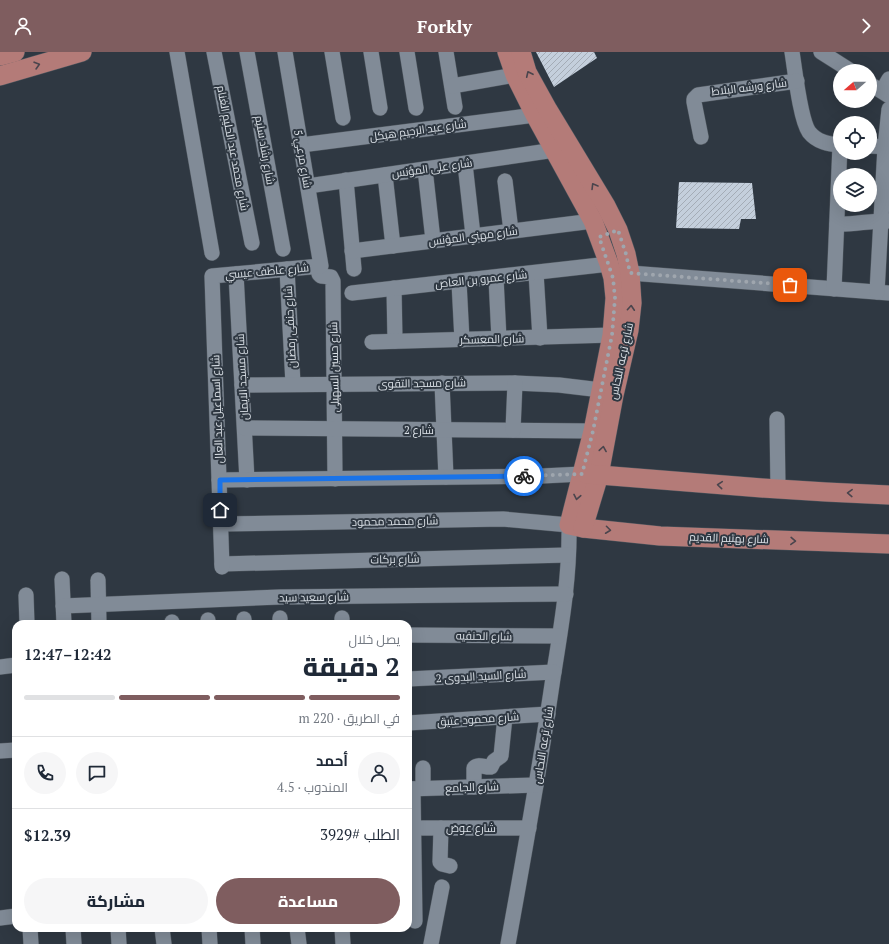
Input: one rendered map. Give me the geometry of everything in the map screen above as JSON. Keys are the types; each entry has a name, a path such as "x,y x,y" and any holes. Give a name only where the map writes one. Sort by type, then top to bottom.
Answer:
{"main road":[{"path":"0,56 15,52"},
{"path":"0,76 82,52"},
{"name":"شارع ترعه النحاس","path":"507,52 515,76 596,229 613,278 615,298 612,335 593,431 590,474"},
{"name":"شارع ترعه النحاس","path":"521,52 527,72 548,110 606,206 618,230 626,254 630,273 632,303 629,330 606,433 590,474 575,506 576,526"},
{"path":"596,229 618,230"},
{"path":"590,474 778,489 889,495"},
{"name":"شارع بهتيم القديم","path":"576,526 660,536 889,544"}],"street":[{"path":"177,52 212,253"},
{"name":"شارع محمد عبد الحليم الغنام","path":"214,52 252,243"},
{"name":"شارع رشاد سليم","path":"248,52 283,249"},
{"name":"شارع مرعي 5","path":"285,52 308,186 319,266"},
{"path":"332,52 343,118"},
{"path":"371,52 380,108"},
{"path":"407,52 416,108"},
{"path":"446,52 455,107"},
{"path":"792,52 804,121 809,132 818,140 833,144"},
{"path":"821,52 840,64"},
{"path":"452,86 515,76"},
{"name":"شارع ورشه البلاط","path":"701,137 694,102 694,99 698,94 797,81"},
{"path":"630,273 883,292 885,221 881,147 889,109"},
{"name":"شارع عبد الرحيم هيكل","path":"301,146 535,114"},
{"name":"شارع على المؤنس","path":"308,186 555,150"},
{"path":"834,289 839,160"},
{"path":"465,164 473,235"},
{"path":"425,169 433,240"},
{"path":"385,175 393,246"},
{"path":"346,180 354,269"},
{"path":"505,181 511,231"},
{"path":"837,224 885,221"},
{"name":"شارع مهني المؤنس","path":"352,251 511,231 596,229"},
{"name":"شارع عمرو بن العاص","path":"352,293 496,278 609,264"},
{"name":"شارع عاطف عيسي","path":"212,276 319,266"},
{"name":"شارع حسين السهيلى","path":"319,266 319,274 321,276 329,276 332,278 335,479"},
{"name":"شارع حنفى رمضان","path":"287,269 293,384"},
{"path":"536,273 540,338"},
{"name":"شارع مسجد الايمان","path":"236,274 247,480"},
{"name":"شارع اسماعيل عبد العال","path":"212,276 222,565"},
{"path":"496,278 499,339"},
{"path":"459,282 462,340"},
{"path":"394,288 395,342"},
{"name":"شارع المعسكر","path":"372,342 612,335"},
{"path":"442,383 446,477"},
{"path":"513,430 515,383"},
{"name":"شارع مسجد التقوى","path":"242,385 515,383 559,385 601,390"},
{"path":"777,420 778,489"},
{"name":"شارع 2","path":"244,428 593,431"},
{"path":"220,480 542,476 590,474"},
{"name":"شارع محمد محمود","path":"221,524 503,519 576,526"},
{"name":"شارع ترعه النحاس","path":"508,944 548,714 566,594 568,550 576,526"},
{"name":"شارع بركات","path":"222,565 568,550"},
{"path":"62,579 64,620"},
{"path":"98,580 99,620"},
{"name":"شارع سعيد سيد","path":"63,606 280,597 566,594"},
{"path":"26,595 27,620"},
{"name":"شارع الحنفيه","path":"412,635 559,636"},
{"path":"0,667 12,668"},
{"name":"شارع السيد البدوى 2","path":"412,679 554,672"},
{"name":"شارع محمود عتيق","path":"412,723 548,714"},
{"path":"474,787 475,766 491,767 494,760 501,756 505,717"},
{"path":"0,751 12,752"},
{"path":"412,875 414,789 423,768"},
{"name":"شارع الجامع","path":"414,789 536,785"},
{"name":"شارع عوض","path":"413,828 529,828"},
{"path":"441,828 440,862 450,866"},
{"path":"431,944 442,887"},
{"path":"0,918 12,916"},
{"path":"412,922 436,919"},
{"path":"30,932 31,944"},
{"path":"73,932 74,944"},
{"path":"118,932 119,944"},
{"path":"162,932 164,944"},
{"path":"209,932 210,944"},
{"path":"252,932 253,944"},
{"path":"298,932 299,944"}],"building":[{"path":"536,52 594,52 597,58 554,87"},
{"path":"679,182 752,183 756,219 741,219 739,229 676,228"}],"way so far":[{"path":"524,476 582,474 593,431 612,335 615,298 613,278 599,237 618,230 626,254 630,273 790,285"}],"route":[{"path":"220,510 220,480 524,476"}]}
